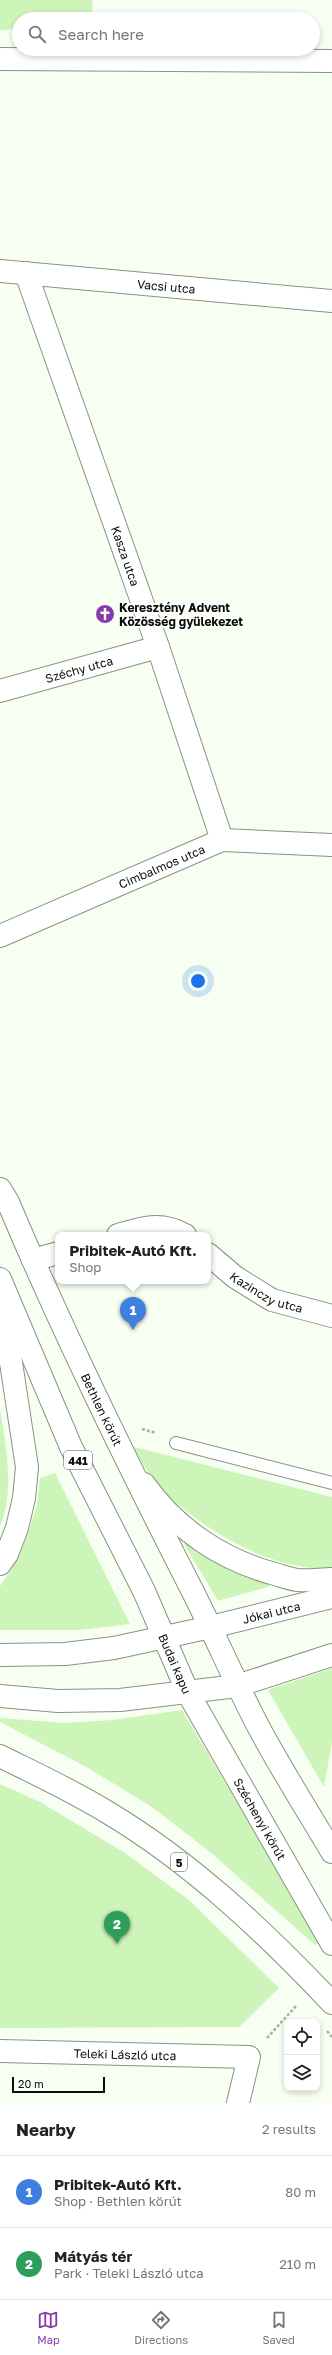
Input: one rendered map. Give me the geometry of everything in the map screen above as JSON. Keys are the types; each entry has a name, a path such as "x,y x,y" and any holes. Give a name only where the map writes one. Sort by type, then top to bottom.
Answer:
{"main road":[{"path":"0,60 332,61"},
{"name":"Vacsi utca","path":"0,271 332,301"},
{"name":"Kasza utca","path":"26,273 158,647 222,840"},
{"name":"Széchy utca","path":"0,691 158,647"},
{"name":"Cimbalmos utca","path":"0,936 222,840 332,845"},
{"name":"Bethlen körút","path":"0,1190 8,1202 32,1260 122,1453 211,1627"},
{"path":"127,1232 146,1226 166,1228 177,1232"},
{"path":"32,1260 55,1254"},
{"name":"Kazinczy utca","path":"211,1257 235,1277 272,1300 332,1316"},
{"name":"441","path":"0,1279 72,1447 144,1591 164,1638"},
{"path":"0,1291 27,1467 24,1498 17,1528 7,1554 0,1564"},
{"path":"122,1453 156,1501 179,1524 213,1549 229,1558 254,1568 298,1580 332,1579"},
{"name":"Jókai utca","path":"164,1638 332,1597"},
{"path":"211,1627 237,1686 332,1852"},
{"name":"Budai kapu","path":"0,1655 65,1654 114,1648 164,1638 188,1693 237,1686"},
{"path":"237,1686 332,1654"},
{"path":"0,1696 58,1701 120,1700 188,1693"},
{"name":"Széchenyi körút","path":"188,1693 332,1944"},
{"name":"5","path":"0,1756 108,1812 178,1861 231,1904 292,1960 332,2003"},
{"name":"Teleki László utca","path":"0,2051 249,2057"},
{"path":"238,2103 249,2057"}],"lane":[{"path":"176,1443 332,1483"}],"path":[{"path":"249,2057 297,2005"}],"green space":[{"path":"0,0 92,0 93,12 12,12 12,29 0,30"},
{"path":"0,1410 7,1453 8,1484 5,1513 0,1526"},
{"path":"131,1446 332,1497 332,1569 312,1568 272,1559 253,1552 217,1533 172,1500 160,1489"},
{"path":"55,1473 130,1624 80,1630 0,1630 0,1586 11,1570 29,1531 37,1504 40,1478"},
{"path":"184,1544 194,1546 271,1586 218,1601"},
{"path":"332,1668 332,1742 324,1787 268,1690"},
{"path":"182,1710 320,1942 315,1945 210,1852 152,1807 88,1768 0,1722 0,1718 64,1723 112,1720"},
{"path":"0,1784 40,1802 125,1853 189,1900 279,1988 239,2027 0,2028"}],"place":[{"name":"Keresztény Advent Közösség gyülekezet","path":"105,614"},
{"name":"Pribitek-Autó Kft.","path":"133,1330"},
{"name":"Mátyás tér","path":"117,1944"}]}
